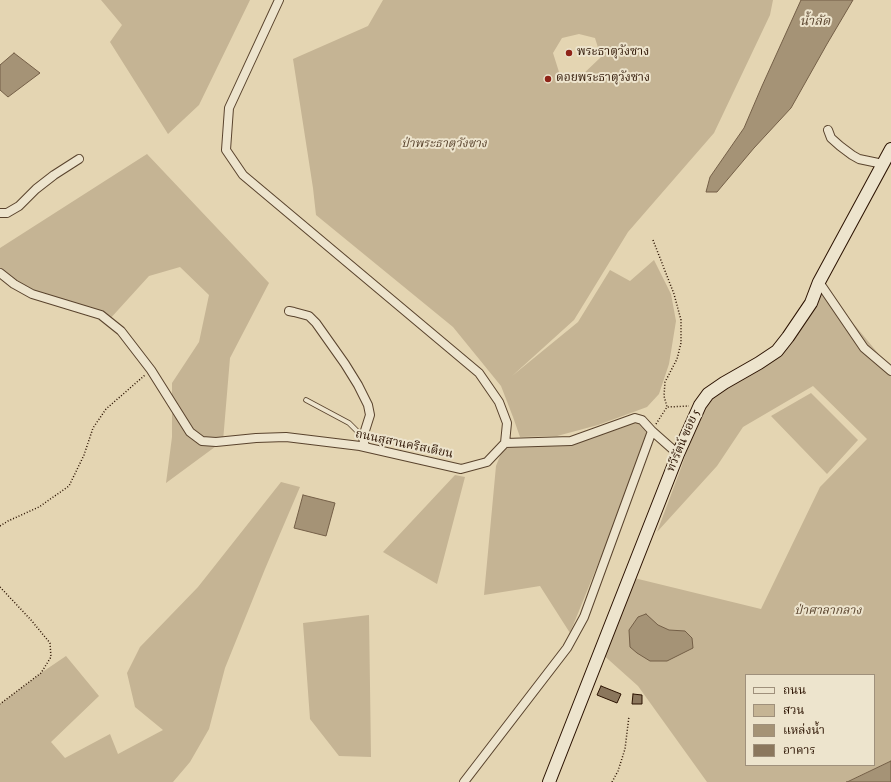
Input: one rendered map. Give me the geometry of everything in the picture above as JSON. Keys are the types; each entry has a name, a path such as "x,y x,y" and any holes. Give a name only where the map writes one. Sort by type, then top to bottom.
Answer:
{"street":[{"path":"280,0 229,108 226,150 243,175 478,373 499,402 507,423 506,443 571,441 635,418 642,420 678,454"},
{"path":"828,130 831,138 852,156 883,164"},
{"name":"ทวีรัตน์ ซอย 5","path":"549,782 678,454 700,405 708,394 724,383 759,364 777,351 788,337 811,303 819,282 891,149"},
{"path":"0,213 7,213 19,206 36,189 79,159"},
{"name":"ถนนสุสานคริสเตียน","path":"0,273 14,284 32,294 101,315 121,331 151,370 190,432 202,441 216,442 286,437 365,447 461,469 487,462 506,443"},
{"path":"819,282 864,348 891,371"},
{"path":"289,311 309,316 316,323 358,384 368,405 370,415 363,437 365,447"},
{"path":"464,782 566,648 584,617 652,431"}],"lane":[{"path":"306,400 349,423 363,437"}],"path":[{"path":"652,431 667,407 664,396 665,382 677,359 681,343 682,320 674,294 653,240"},
{"path":"0,526 39,507 69,486 84,455 93,428 101,416 106,409 151,370"},
{"path":"667,407 700,405"},
{"path":"0,587 50,643 51,657 41,673 0,704"},
{"path":"612,782 618,771 624,750 629,716"}],"green space":[{"path":"101,0 250,0 199,105 168,134 110,42 122,25"},
{"name":"ป่าพระธาตุวังซาง","path":"383,0 773,0 770,15 714,133 628,232 574,320 512,376 578,322 610,270 630,281 654,260 671,294 676,321 669,364 659,394 647,407 598,425 557,436 520,437 501,386 453,327 316,215 293,59 368,26","holes":["579,34 595,38 601,57 580,77 559,72 553,53 562,38"]},
{"path":"147,154 269,283 230,358 223,441 166,483 172,437 172,383 199,342 209,295 180,267 149,276 108,321 37,295 0,273 0,248"},
{"name":"ป่าศาลากลาง","path":"819,282 891,369 891,761 846,782 707,782 638,686 600,652 630,577 761,609 820,487 867,439 813,386 743,427 717,466 657,532 697,420 715,394 780,354"},
{"path":"811,393 858,440 827,474 771,416"},
{"path":"635,418 652,431 570,633 540,586 484,595 496,466 505,443 571,441"},
{"path":"455,475 465,477 437,584 383,552"},
{"path":"281,482 300,487 225,668 209,729 190,762 173,782 0,782 0,704 66,656 99,696 51,742 65,758 110,734 118,754 163,730 135,707 127,673 140,647 198,587"},
{"path":"369,615 371,757 339,756 310,719 303,623"}],"water":[{"name":"น้ำลัด","path":"801,0 853,0 791,108 754,148 717,192 706,192 710,177 744,128"},
{"path":"14,53 40,73 8,97 0,90 0,65"},
{"path":"303,495 335,503 326,536 294,528"},
{"path":"646,614 658,625 669,630 685,631 692,638 693,648 667,661 650,661 637,653 630,647 629,630 638,617"},
{"path":"891,761 891,782 847,782"}],"building":[{"path":"601,686 621,694 617,703 597,695"},
{"path":"633,694 642,695 642,704 632,704"}],"place":[{"name":"พระธาตุวังซาง","path":"569,53"},
{"name":"ดอยพระธาตุวังซาง","path":"548,79"}]}
